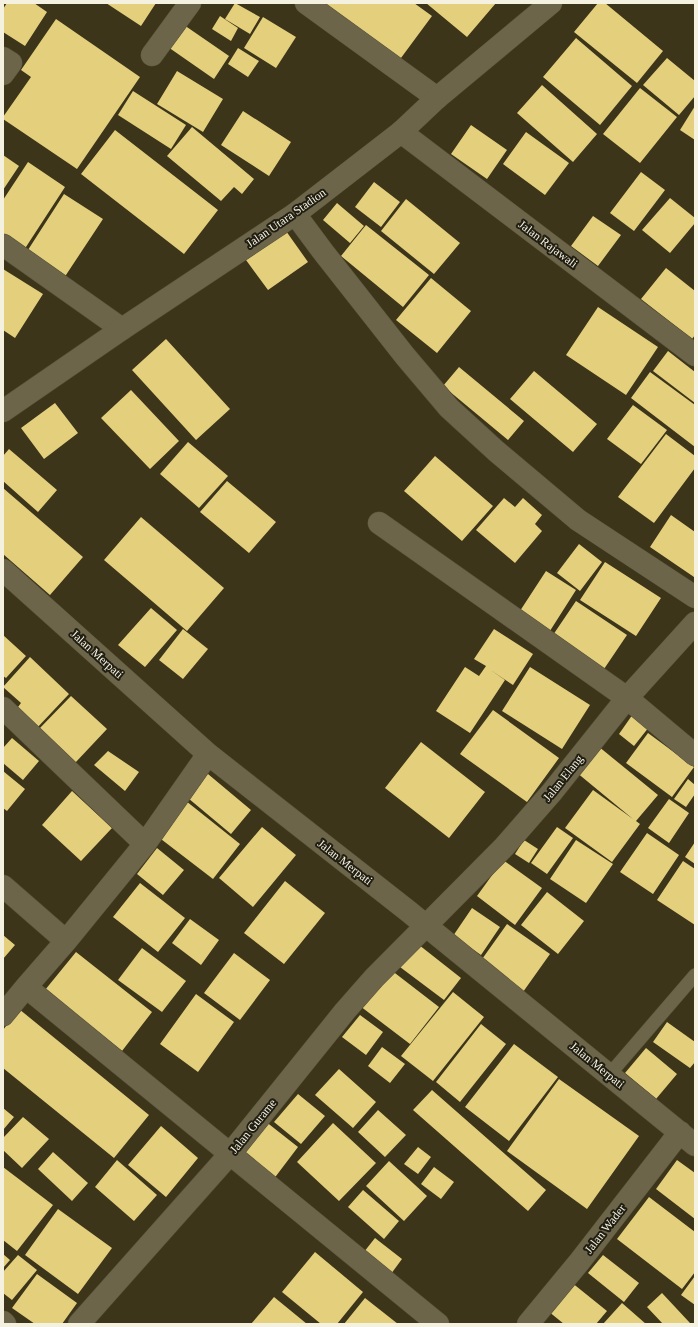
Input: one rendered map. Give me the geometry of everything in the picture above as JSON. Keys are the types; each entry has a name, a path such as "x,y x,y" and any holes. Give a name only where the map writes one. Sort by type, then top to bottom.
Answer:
{"street":[{"path":"152,55 190,3"},
{"path":"306,3 437,98"},
{"name":"Jalan Utara Stadion","path":"3,411 122,329 295,214 401,132 437,98 552,3"},
{"path":"3,58 11,63 3,74"},
{"name":"Jalan Rajawali","path":"401,132 695,355"},
{"path":"295,214 405,356 449,408 496,451 578,520 695,597"},
{"path":"3,246 122,329"},
{"path":"379,523 627,698 695,755"},
{"name":"Jalan Merpati","path":"3,570 208,754 425,926 688,1138"},
{"name":"Jalan Elang","path":"425,926 504,847 552,792 627,698 695,623"},
{"path":"3,708 145,844"},
{"path":"3,1016 145,844 208,754"},
{"path":"3,886 66,941"},
{"name":"Jalan Gurame","path":"79,1324 230,1154 345,1011 374,978 425,926"},
{"path":"26,987 438,1324"},
{"name":"Jalan Wader","path":"528,1324 580,1261 688,1138"}],"lane":[{"path":"609,1075 695,975"}],"building":[{"path":"7,3 34,3 47,12 25,46 3,32 3,9"},
{"path":"106,3 156,3 141,26"},
{"path":"235,3 260,17 250,34 225,19"},
{"path":"318,3 414,3 432,16 398,62"},
{"path":"426,3 496,3 467,37"},
{"path":"598,3 605,3 663,51 637,83 574,32"},
{"path":"220,16 238,28 231,41 212,29"},
{"path":"263,17 296,37 276,68 244,48"},
{"path":"56,19 140,77 77,169 3,119 31,77 21,70"},
{"path":"184,25 229,56 214,79 168,47"},
{"path":"576,38 632,86 600,125 543,77"},
{"path":"238,48 259,61 248,77 228,64"},
{"path":"667,58 695,81 695,96 679,115 643,85"},
{"path":"177,71 223,99 203,132 157,104"},
{"path":"542,85 597,134 573,162 517,113"},
{"path":"640,88 677,117 640,163 603,134"},
{"path":"133,91 186,125 171,149 118,115"},
{"path":"695,106 695,140 680,130"},
{"path":"243,111 291,142 269,176 221,145"},
{"path":"471,125 507,150 487,179 451,154"},
{"path":"192,127 254,179 242,194 234,187 221,201 167,156"},
{"path":"115,130 218,210 184,254 81,174"},
{"path":"526,132 569,163 545,195 503,164"},
{"path":"3,155 19,166 3,190"},
{"path":"28,162 65,187 24,250 3,236 3,200"},
{"path":"641,172 665,190 634,231 610,213"},
{"path":"374,182 400,202 381,227 355,207"},
{"path":"64,194 103,219 64,278 26,253"},
{"path":"670,198 695,218 695,223 670,253 642,230"},
{"path":"406,199 460,243 434,274 381,231"},
{"path":"337,203 364,226 350,243 323,220"},
{"path":"593,216 621,235 598,266 571,246"},
{"path":"366,225 429,275 403,307 341,256"},
{"path":"286,231 308,262 268,290 246,260"},
{"path":"666,268 695,291 695,335 692,339 641,299"},
{"path":"3,269 43,294 15,338 3,330"},
{"path":"431,278 471,311 437,353 396,320"},
{"path":"598,307 658,347 626,395 566,355"},
{"path":"166,339 230,409 196,440 132,370"},
{"path":"668,351 695,372 695,403 653,371"},
{"path":"459,367 524,421 508,440 443,386"},
{"path":"534,371 597,424 573,452 510,399"},
{"path":"650,372 695,405 695,447 631,398"},
{"path":"131,390 179,441 150,469 101,418"},
{"path":"55,403 78,433 44,459 21,428"},
{"path":"633,405 667,430 641,464 607,439"},
{"path":"666,434 695,456 695,468 654,523 618,497"},
{"path":"188,442 228,476 199,508 160,474"},
{"path":"9,449 57,490 38,512 3,481 3,456"},
{"path":"435,456 493,506 462,541 404,491"},
{"path":"227,481 276,522 249,553 200,512"},
{"path":"3,488 83,557 50,595 3,554"},
{"path":"504,498 515,507 523,498 542,515 535,524 542,531 515,563 476,530"},
{"path":"671,515 695,532 694,577 650,547"},
{"path":"141,517 224,588 187,631 104,560"},
{"path":"579,544 602,562 580,591 557,573"},
{"path":"605,562 661,598 636,636 580,600"},
{"path":"546,571 576,590 548,634 518,614"},
{"path":"576,601 627,635 604,669 553,635"},
{"path":"151,608 177,630 145,667 118,645"},
{"path":"183,629 208,649 183,679 159,660"},
{"path":"494,629 533,654 513,685 489,669 505,680 470,733 436,711 465,667 479,676 486,666 474,659"},
{"path":"3,635 26,656 6,678 3,676"},
{"path":"30,657 69,694 35,730 15,711 21,703 3,687"},
{"path":"530,667 590,705 562,749 502,711"},
{"path":"71,696 107,729 75,763 39,729"},
{"path":"493,710 559,758 527,802 460,754"},
{"path":"633,714 649,727 634,746 619,734"},
{"path":"648,733 694,767 672,797 626,763"},
{"path":"12,738 39,761 23,780 3,763 3,748"},
{"path":"421,742 485,792 449,838 385,788"},
{"path":"598,746 658,795 636,821 640,824 612,862 565,828 593,790 633,819 576,772"},
{"path":"108,751 139,772 125,791 94,765"},
{"path":"202,769 251,810 231,834 182,793"},
{"path":"3,771 25,789 7,811 3,808"},
{"path":"688,779 695,785 695,794 686,807 674,799"},
{"path":"72,791 112,828 81,861 42,825"},
{"path":"669,799 689,813 669,843 648,828"},
{"path":"186,801 240,844 213,879 157,836"},
{"path":"262,827 296,855 253,907 219,878"},
{"path":"557,827 573,838 547,874 531,863"},
{"path":"647,833 679,855 653,894 620,872"},
{"path":"524,840 538,849 529,863 515,854"},
{"path":"576,840 613,864 586,903 550,879"},
{"path":"695,842 695,864 685,857"},
{"path":"157,848 184,870 163,895 137,874"},
{"path":"503,860 542,888 515,925 477,896"},
{"path":"683,861 695,869 695,925 657,900"},
{"path":"285,881 325,913 284,964 244,933"},
{"path":"140,883 185,918 158,952 113,917"},
{"path":"547,892 584,921 558,954 521,925"},
{"path":"472,908 500,927 481,955 453,936"},
{"path":"190,919 219,940 201,965 172,943"},
{"path":"507,924 550,954 523,992 480,962"},
{"path":"3,935 15,945 3,959"},
{"path":"414,941 461,978 444,1000 396,964"},
{"path":"142,948 186,981 162,1012 118,980"},
{"path":"76,952 152,1012 122,1051 45,990"},
{"path":"234,953 270,980 240,1020 204,993"},
{"path":"391,970 439,1007 410,1044 360,1006"},
{"path":"453,992 484,1017 433,1081 401,1056"},
{"path":"196,994 234,1022 198,1072 160,1044"},
{"path":"19,1009 149,1115 114,1158 3,1068 3,1030"},
{"path":"360,1015 383,1032 366,1055 342,1037"},
{"path":"667,1022 695,1042 695,1062 690,1068 653,1042"},
{"path":"481,1024 506,1044 460,1102 436,1082"},
{"path":"514,1044 558,1077 509,1141 465,1107"},
{"path":"382,1047 405,1064 390,1083 368,1066"},
{"path":"646,1048 677,1074 656,1099 625,1073"},
{"path":"339,1069 376,1102 353,1128 315,1095"},
{"path":"559,1079 639,1136 587,1209 507,1151"},
{"path":"432,1090 546,1190 528,1211 413,1110"},
{"path":"298,1094 325,1116 301,1144 274,1122"},
{"path":"3,1108 14,1117 3,1130"},
{"path":"378,1110 406,1135 385,1157 358,1132"},
{"path":"23,1117 49,1139 22,1168 3,1150 3,1138"},
{"path":"265,1121 298,1147 273,1180 239,1154"},
{"path":"333,1123 376,1163 339,1201 297,1162"},
{"path":"161,1126 198,1158 166,1197 128,1165"},
{"path":"418,1147 431,1157 418,1174 404,1164"},
{"path":"53,1152 88,1183 72,1201 38,1169"},
{"path":"117,1160 157,1195 134,1221 95,1187"},
{"path":"677,1160 695,1173 695,1219 656,1189"},
{"path":"389,1161 427,1196 404,1221 366,1186"},
{"path":"3,1167 53,1205 17,1251 3,1240"},
{"path":"434,1167 454,1182 441,1199 421,1184"},
{"path":"363,1190 399,1221 384,1239 348,1207"},
{"path":"649,1197 695,1232 695,1272 682,1289 617,1239"},
{"path":"58,1209 112,1248 78,1294 25,1255"},
{"path":"375,1238 402,1259 388,1278 360,1257"},
{"path":"315,1252 363,1292 337,1324 321,1324 282,1292"},
{"path":"3,1254 10,1260 3,1268"},
{"path":"18,1255 37,1270 12,1300 3,1293 3,1272"},
{"path":"603,1255 639,1283 624,1302 588,1273"},
{"path":"37,1274 77,1303 62,1324 35,1324 12,1308"},
{"path":"695,1276 695,1305 681,1295"},
{"path":"571,1282 607,1311 596,1324 564,1324 548,1311"},
{"path":"662,1293 690,1323 663,1324 647,1307"},
{"path":"274,1297 307,1324 251,1324"},
{"path":"365,1298 398,1324 344,1324"},
{"path":"622,1303 646,1324 603,1324"}]}
